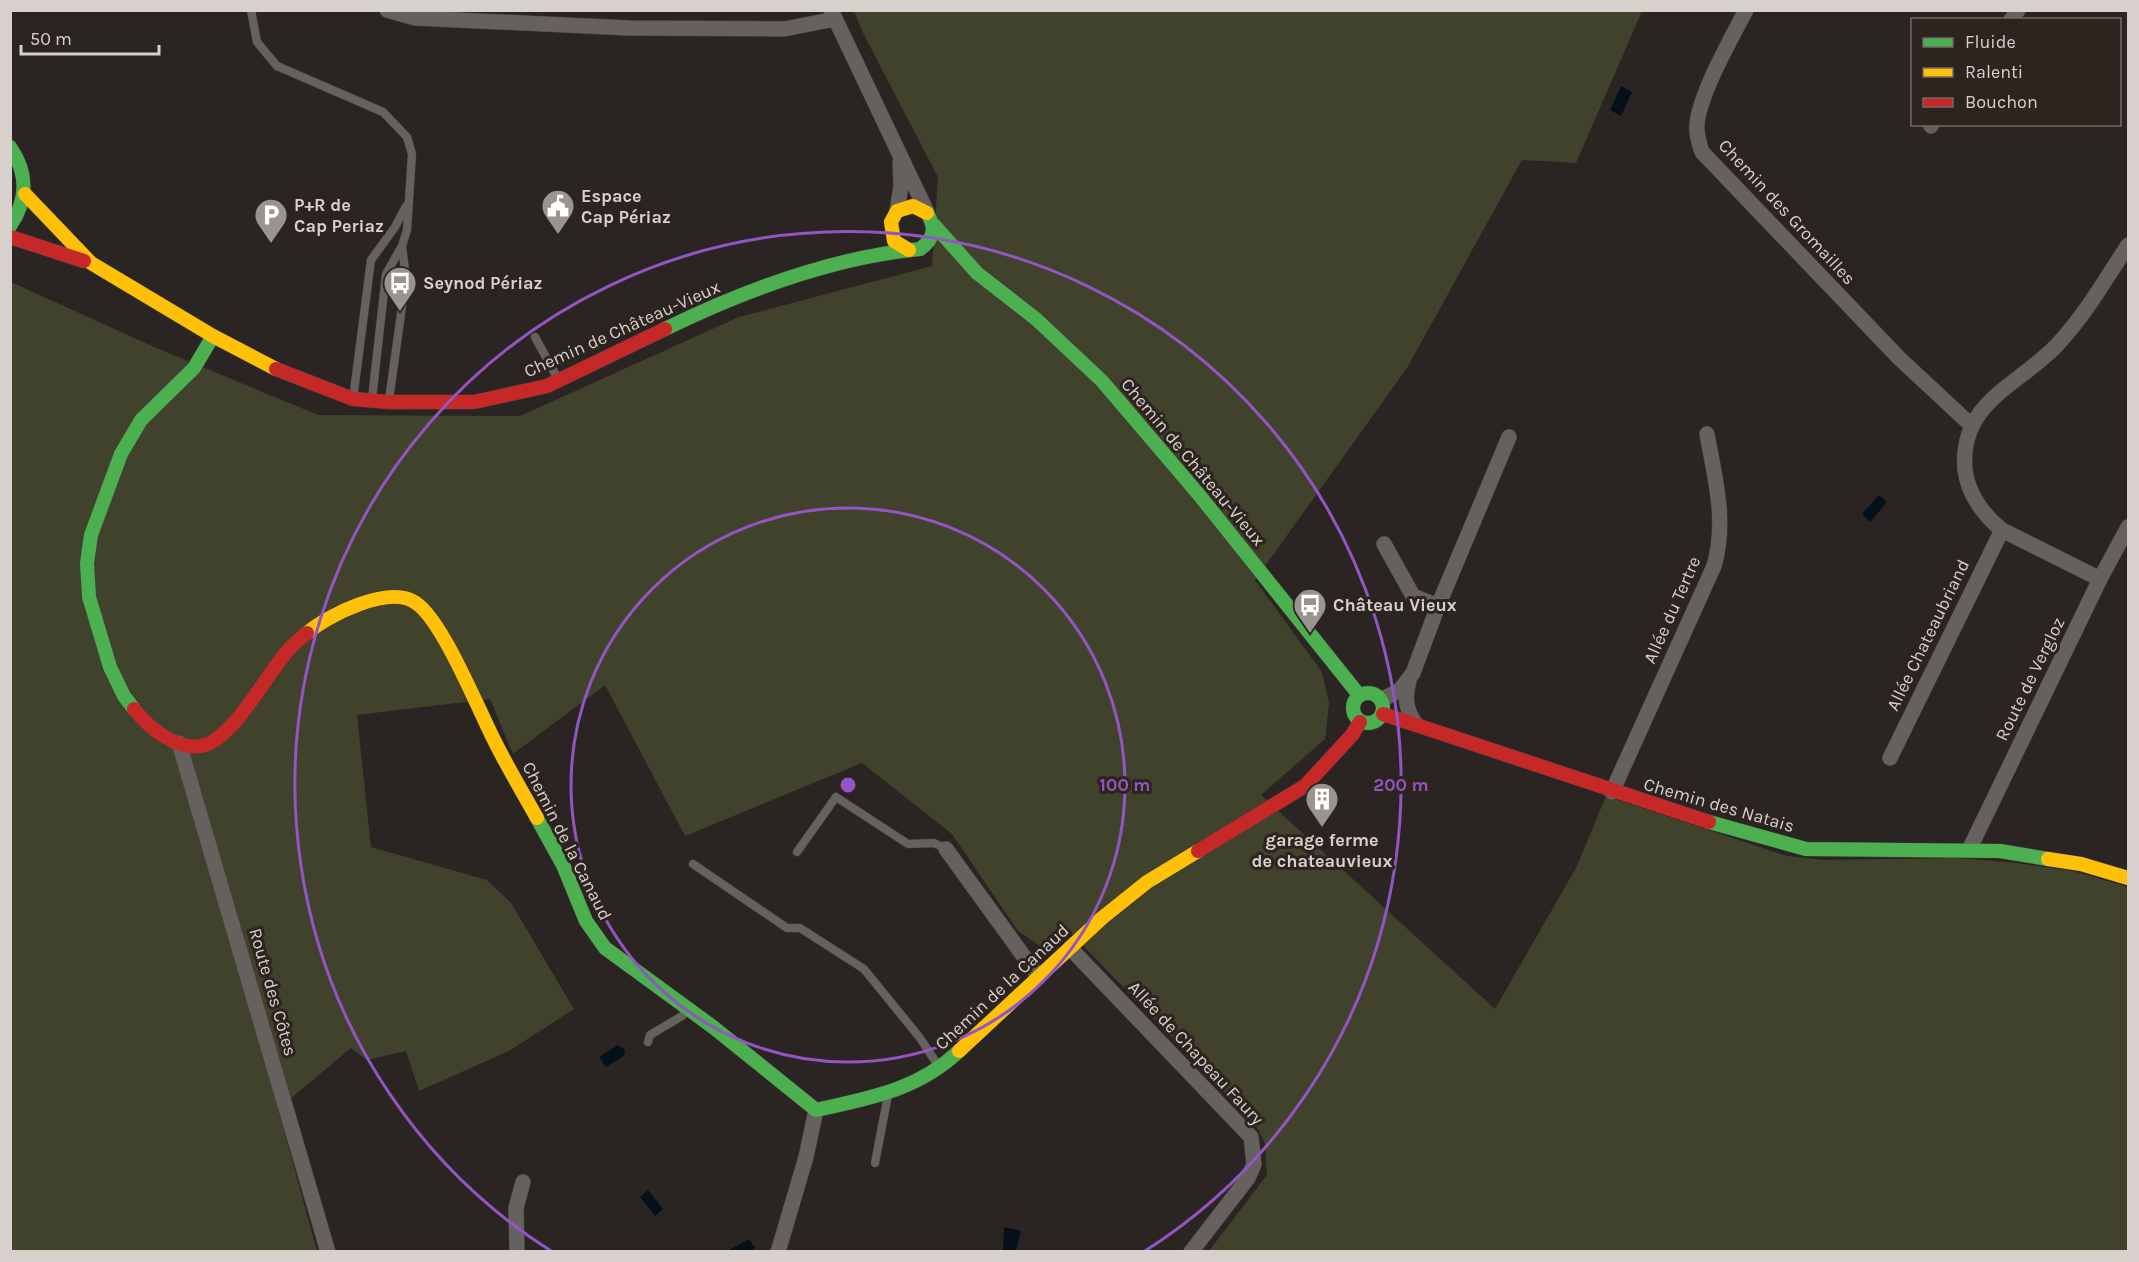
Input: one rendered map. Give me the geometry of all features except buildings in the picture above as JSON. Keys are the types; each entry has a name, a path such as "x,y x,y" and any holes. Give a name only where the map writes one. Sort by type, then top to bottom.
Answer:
{"street":[{"path":"387,10 415,18 636,28 784,29 833,15 899,156 931,218 933,234 928,243 915,249 894,241 894,217 901,186 899,156"},
{"name":"Chemin des Gromailles","path":"1746,10 1725,50 1701,109 1697,125 1702,152 1899,358 1971,424"},
{"path":"10,147 22,167 25,194 22,206 10,226"},
{"name":"Chemin de Château-Vieux","path":"25,194 91,263"},
{"path":"894,217 913,206 931,218"},
{"name":"Chemin de Château-Vieux","path":"837,262 873,239 894,217"},
{"name":"Chemin de Château-Vieux","path":"931,218 977,273 1078,355 1102,381 1200,496 1359,695"},
{"name":"Chemin de Château-Vieux","path":"10,237 91,263 261,363 353,399 389,402 474,402 508,396 558,380 685,319 837,262 877,253 915,249 939,256 977,273"},
{"path":"2100,579 2002,530 1988,519 1966,480 1964,457 1971,424 2000,391 2055,347 2070,330 2128,245"},
{"name":"Chemin de la Canaud","path":"213,336 194,368 141,420 121,454 91,535 87,563 89,597 110,667 124,696 154,730 179,743 205,745 222,735 290,648 320,622 375,599 396,596 416,602 431,618 477,701 494,740 563,865 581,911 597,939 605,948 688,1008 816,1110 888,1094 940,1069 1102,918 1147,882 1305,786 1352,735 1360,722"},
{"name":"Allée du Tertre","path":"1612,792 1714,566 1719,548 1721,511 1707,434"},
{"path":"1415,723 1408,711 1406,696 1410,679 1509,437"},
{"name":"Route de Vergloz","path":"1969,850 2100,579 2128,527"},
{"name":"Allée Chateaubriand","path":"1890,758 2002,530"},
{"path":"1384,544 1413,596 1438,606"},
{"path":"1382,707 1371,693 1359,695 1352,709 1360,722 1369,724 1377,721 1382,707 1410,679"},
{"name":"Chemin des Natais","path":"1382,707 1415,723 1612,792 1752,836 1806,849 1969,850 2038,856 2081,864 2128,878"},
{"name":"Route des Côtes","path":"179,743 328,1251"},
{"path":"946,849 1038,976"},
{"name":"Allée de Chapeau Faury","path":"1071,948 1251,1137 1255,1150 1254,1164 1248,1178 1191,1251"},
{"path":"778,1251 806,1157 816,1110"},
{"path":"517,1251 516,1208 523,1182"}],"lane":[{"path":"251,10 258,42 277,66 383,112 407,137 412,154 407,230 402,246 386,274 372,401"},
{"path":"353,399 371,260 395,227 407,205"},
{"path":"389,402 406,278 402,246"},
{"path":"536,337 558,380"},
{"path":"797,852 836,797 908,844 934,843 946,849"},
{"path":"693,864 787,928 800,928 864,969 920,1038 940,1069"},
{"path":"648,1042 650,1035 682,1016 688,1008"},
{"path":"875,1163 888,1094"}],"green space":[{"path":"854,11 1642,11 1576,163 1522,160 1407,368 1255,580 1322,672 1329,703 1325,739 1261,795 1495,1009 1576,868 1606,796 1787,856 1824,860 1958,858 2017,863 2073,871 2128,887 2128,1251 1209,1251 1267,1175 1265,1144 1255,1123 1068,930 1043,948 1018,931 952,834 862,763 685,836 605,685 513,754 490,699 357,715 371,847 487,880 511,903 574,1009 509,1051 419,1091 406,1051 367,1060 351,1048 278,1109 317,1251 11,1252 11,282 152,346 318,415 520,416 739,317 932,266 938,177 864,35"}],"shaded area":[{"path":"1621,86 1632,92 1621,116 1610,110"},
{"path":"1879,495 1887,502 1870,522 1862,514"},
{"path":"618,1045 625,1050 624,1056 606,1067 599,1057"},
{"path":"648,1190 663,1209 655,1216 640,1197"},
{"path":"1004,1227 1021,1231 1016,1251 1003,1251"},
{"path":"749,1239 755,1248 751,1251 727,1251"}],"traffic: fast":[{"path":"10,147 20,167 24,186 20,206 10,226"},
{"path":"665,329 757,289 789,278 855,260 920,249 929,241 933,232 927,213"},
{"path":"934,225 977,273 1036,319 1102,381 1200,496 1359,695"},
{"path":"134,709 124,696 110,667 89,597 87,563 91,535 121,454 141,420 194,368 213,336"},
{"path":"1368,693 1379,697 1383,708 1379,719 1368,723 1357,719 1353,708 1357,697 1368,693"},
{"path":"537,818 563,865 586,921 605,948 713,1027 816,1110 874,1096 910,1084 927,1075 959,1051"},
{"path":"1709,822 1806,849 2000,851 2048,859"}],"traffic: slow":[{"path":"25,194 91,263 213,336 276,369"},
{"path":"909,250 894,241 891,222 897,211 913,206 927,213"},
{"path":"307,633 329,618 376,599 405,598 416,603 426,613 449,647 500,752 537,818"},
{"path":"959,1051 1102,918 1147,882 1198,851"},
{"path":"2048,859 2081,864 2128,878"}],"traffic: jam":[{"path":"10,237 84,261"},
{"path":"276,369 353,399 389,402 474,402 547,386 665,329"},
{"path":"134,709 165,737 185,745 195,747 205,745 216,739 239,717 281,659 307,633"},
{"path":"1383,714 1709,822"},
{"path":"1198,851 1305,786 1352,735 1360,722"}],"place":[{"name":"Espace Cap Périaz","path":"558,235"},
{"name":"P+R de Cap Periaz","path":"271,244"},
{"name":"Seynod Périaz","path":"400,312"},
{"name":"Château Vieux","path":"1310,634"},
{"name":"garage ferme de chateauvieux","path":"1322,828"}]}
